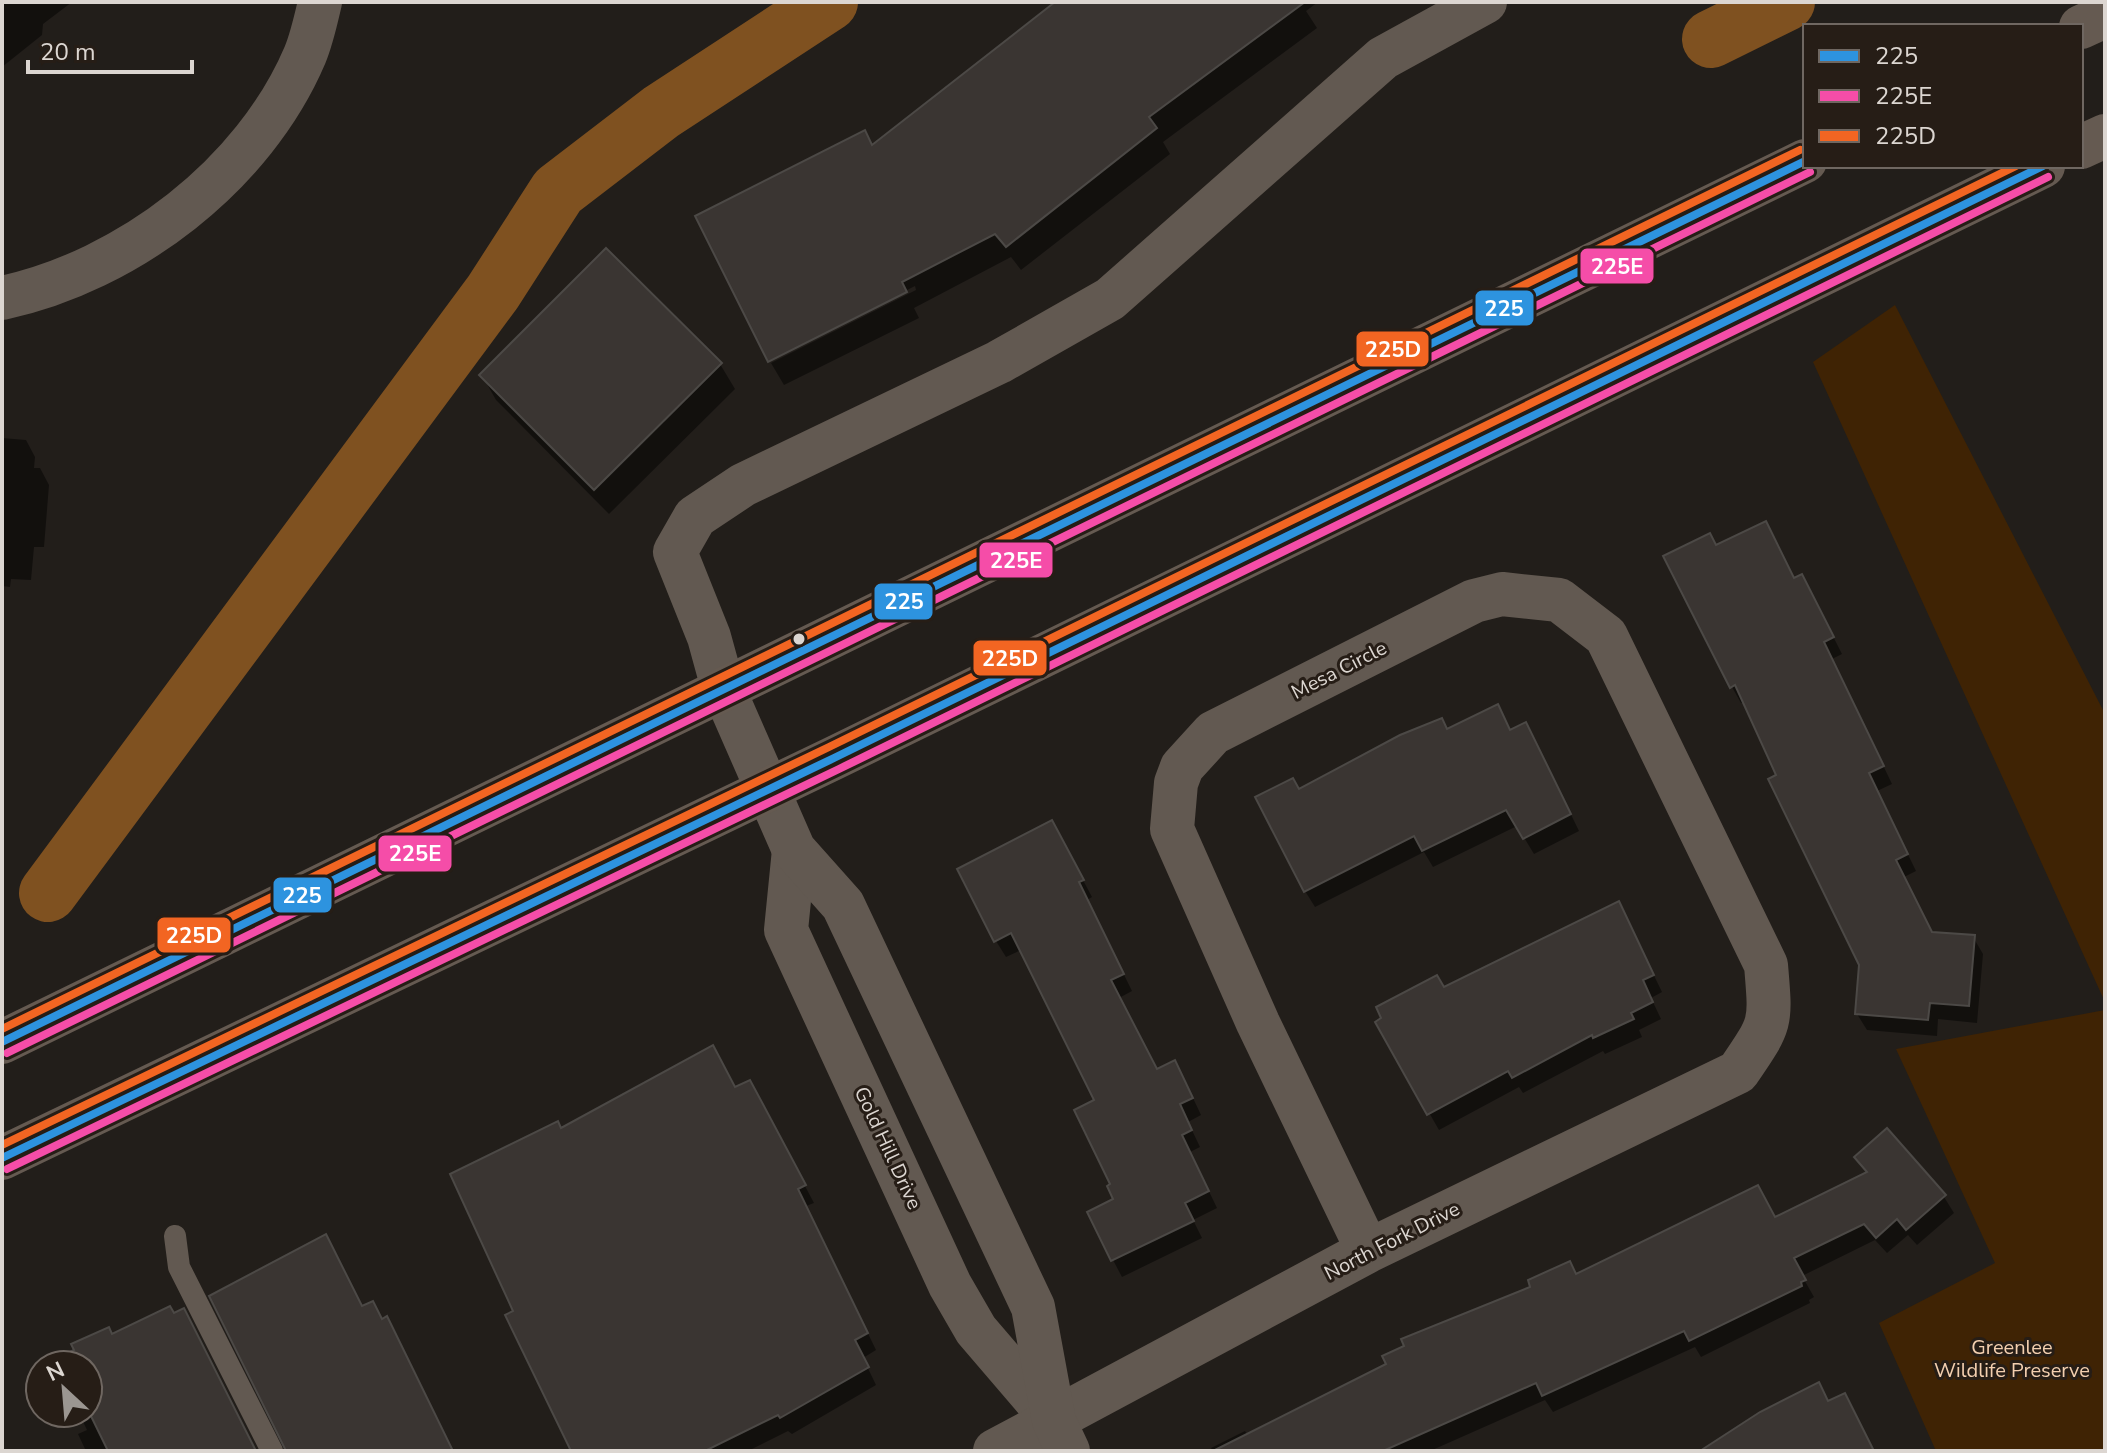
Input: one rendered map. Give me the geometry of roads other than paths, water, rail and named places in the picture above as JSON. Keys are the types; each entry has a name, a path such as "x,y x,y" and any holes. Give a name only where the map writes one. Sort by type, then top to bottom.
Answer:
{"main road":[{"path":"2083,26 2105,16"},
{"path":"2083,146 2105,136"},
{"path":"2,1042 1803,162"},
{"path":"2,1158 2039,168"}],"street":[{"path":"2,298 45,289 126,251 199,198 260,132 305,55 320,2"},
{"path":"1061,1436 1033,1307 843,905 794,850 723,688 709,637 675,552 695,517 743,485 999,362 1110,299 1383,58 1485,2"},
{"name":"Mesa Circle","path":"1368,1251 1258,1023 1172,829 1176,783 1182,767 1213,733 1474,601 1502,594 1559,600 1606,636 1766,965 1770,1017"},
{"name":"Gold Hill Drive","path":"794,850 786,930 950,1285 976,1330 1061,1436"},
{"name":"North Fork Drive","path":"995,1451 1061,1436 1368,1251 1738,1072 1765,1033 1770,1017"}],"lane":[{"path":"175,1236 179,1267 272,1451"}],"waterway":[{"path":"48,893 493,292 558,191 661,112 829,2"},
{"path":"1711,39 1786,2"}],"park label":[{"name":"Greenlee Wildlife Preserve","path":"2012,1358"}]}
